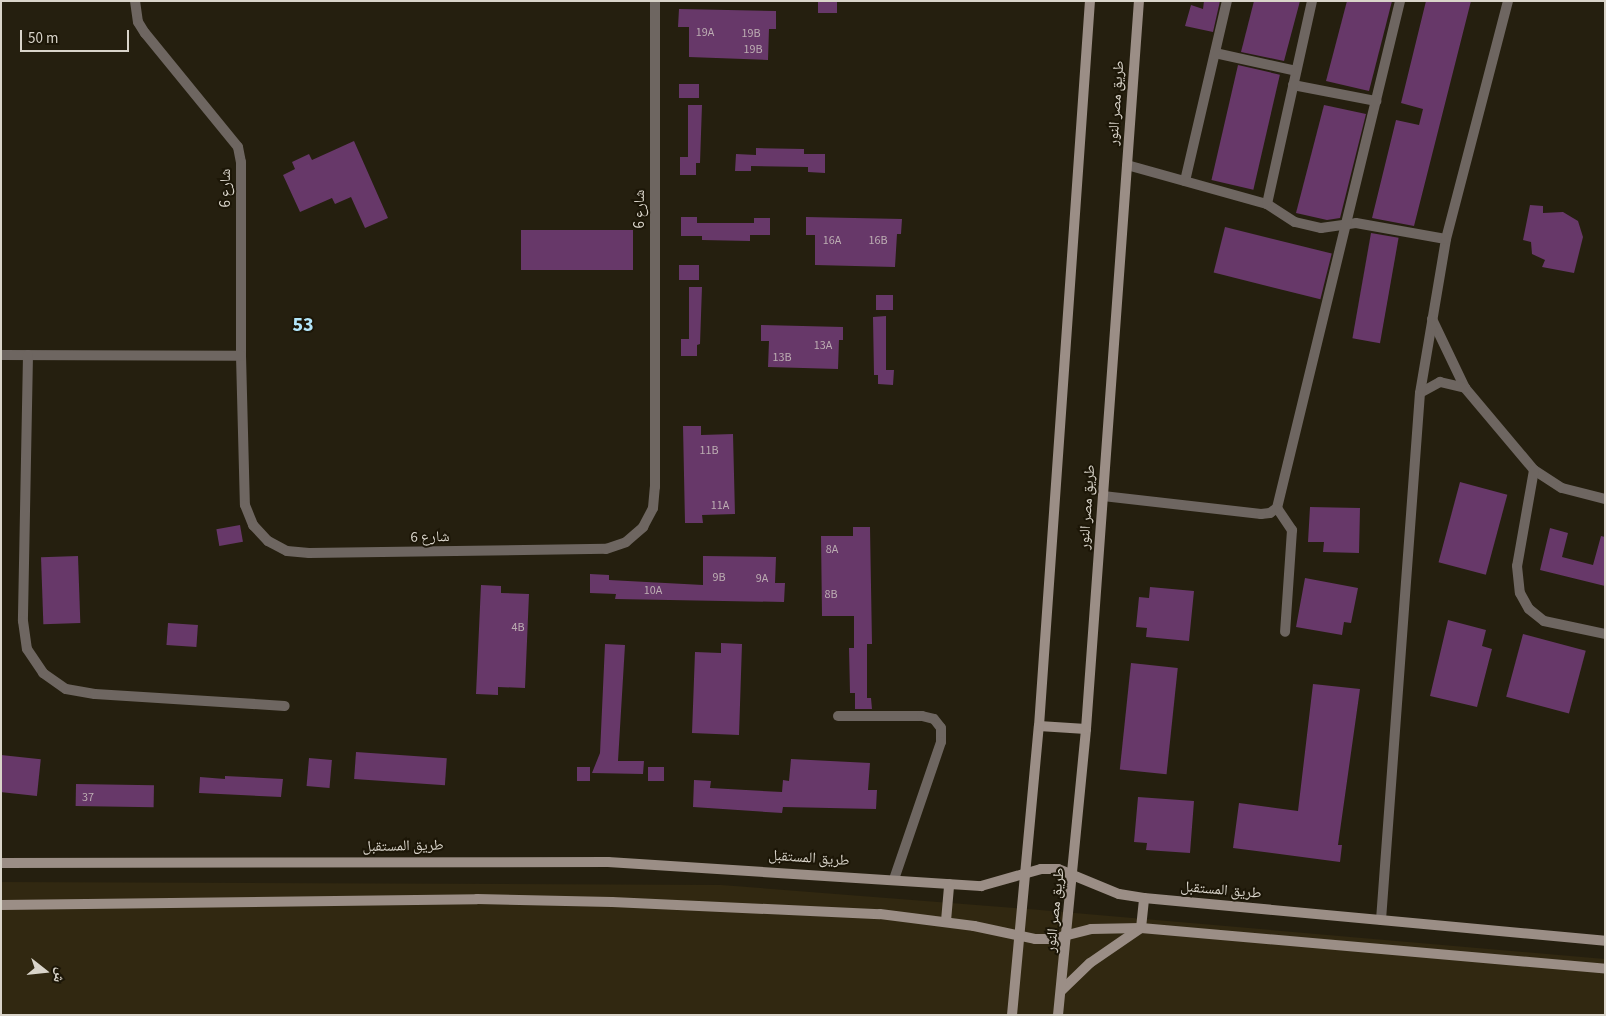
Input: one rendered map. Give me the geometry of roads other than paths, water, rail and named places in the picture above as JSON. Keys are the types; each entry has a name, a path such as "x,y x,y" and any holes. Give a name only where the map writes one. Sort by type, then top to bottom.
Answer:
{"street":[{"name":"شارع 6","path":"135,1 138,22 145,33 238,147 241,162 241,356 245,505 253,525 268,541 287,551 317,553 606,549 626,542 643,527 653,508 655,487 655,1"},
{"path":"1012,1015 1038,726 1090,1"},
{"name":"طريق مصر النور","path":"1058,1015 1074,876 1086,729 1139,1"},
{"path":"1185,181 1227,1"},
{"path":"1267,204 1312,1"},
{"path":"1285,632 1292,530 1277,508 1400,1"},
{"path":"1381,920 1420,393 1446,239 1508,1"},
{"path":"1215,53 1296,71"},
{"path":"1294,85 1376,101"},
{"path":"1127,165 1267,204 1296,222 1321,228 1356,223 1446,239"},
{"path":"1432,319 1465,388 1534,470 1562,488 1605,499"},
{"path":"1,355 241,356"},
{"path":"28,355 23,621 27,649 43,674 66,689 95,694 285,706"},
{"path":"1420,393 1440,382 1465,388"},
{"path":"1534,470 1517,566 1520,592 1529,609 1544,621 1605,634"},
{"path":"1102,496 1261,514 1277,508"},
{"path":"838,716 922,716 934,719 941,728 942,742 894,879"},
{"path":"1038,726 1086,729"},
{"name":"طريق المستقبل","path":"1,863 608,862 982,886 1041,869 1058,869 1119,894 1144,898 1605,941"},
{"path":"946,921 949,884"},
{"path":"1061,991 1090,963 1141,928 1144,898"},
{"path":"1,905 477,899 880,914 946,921 1035,939 1092,929 1141,928 1605,969"}],"district":[{"name":"53","path":"303,325"}]}
